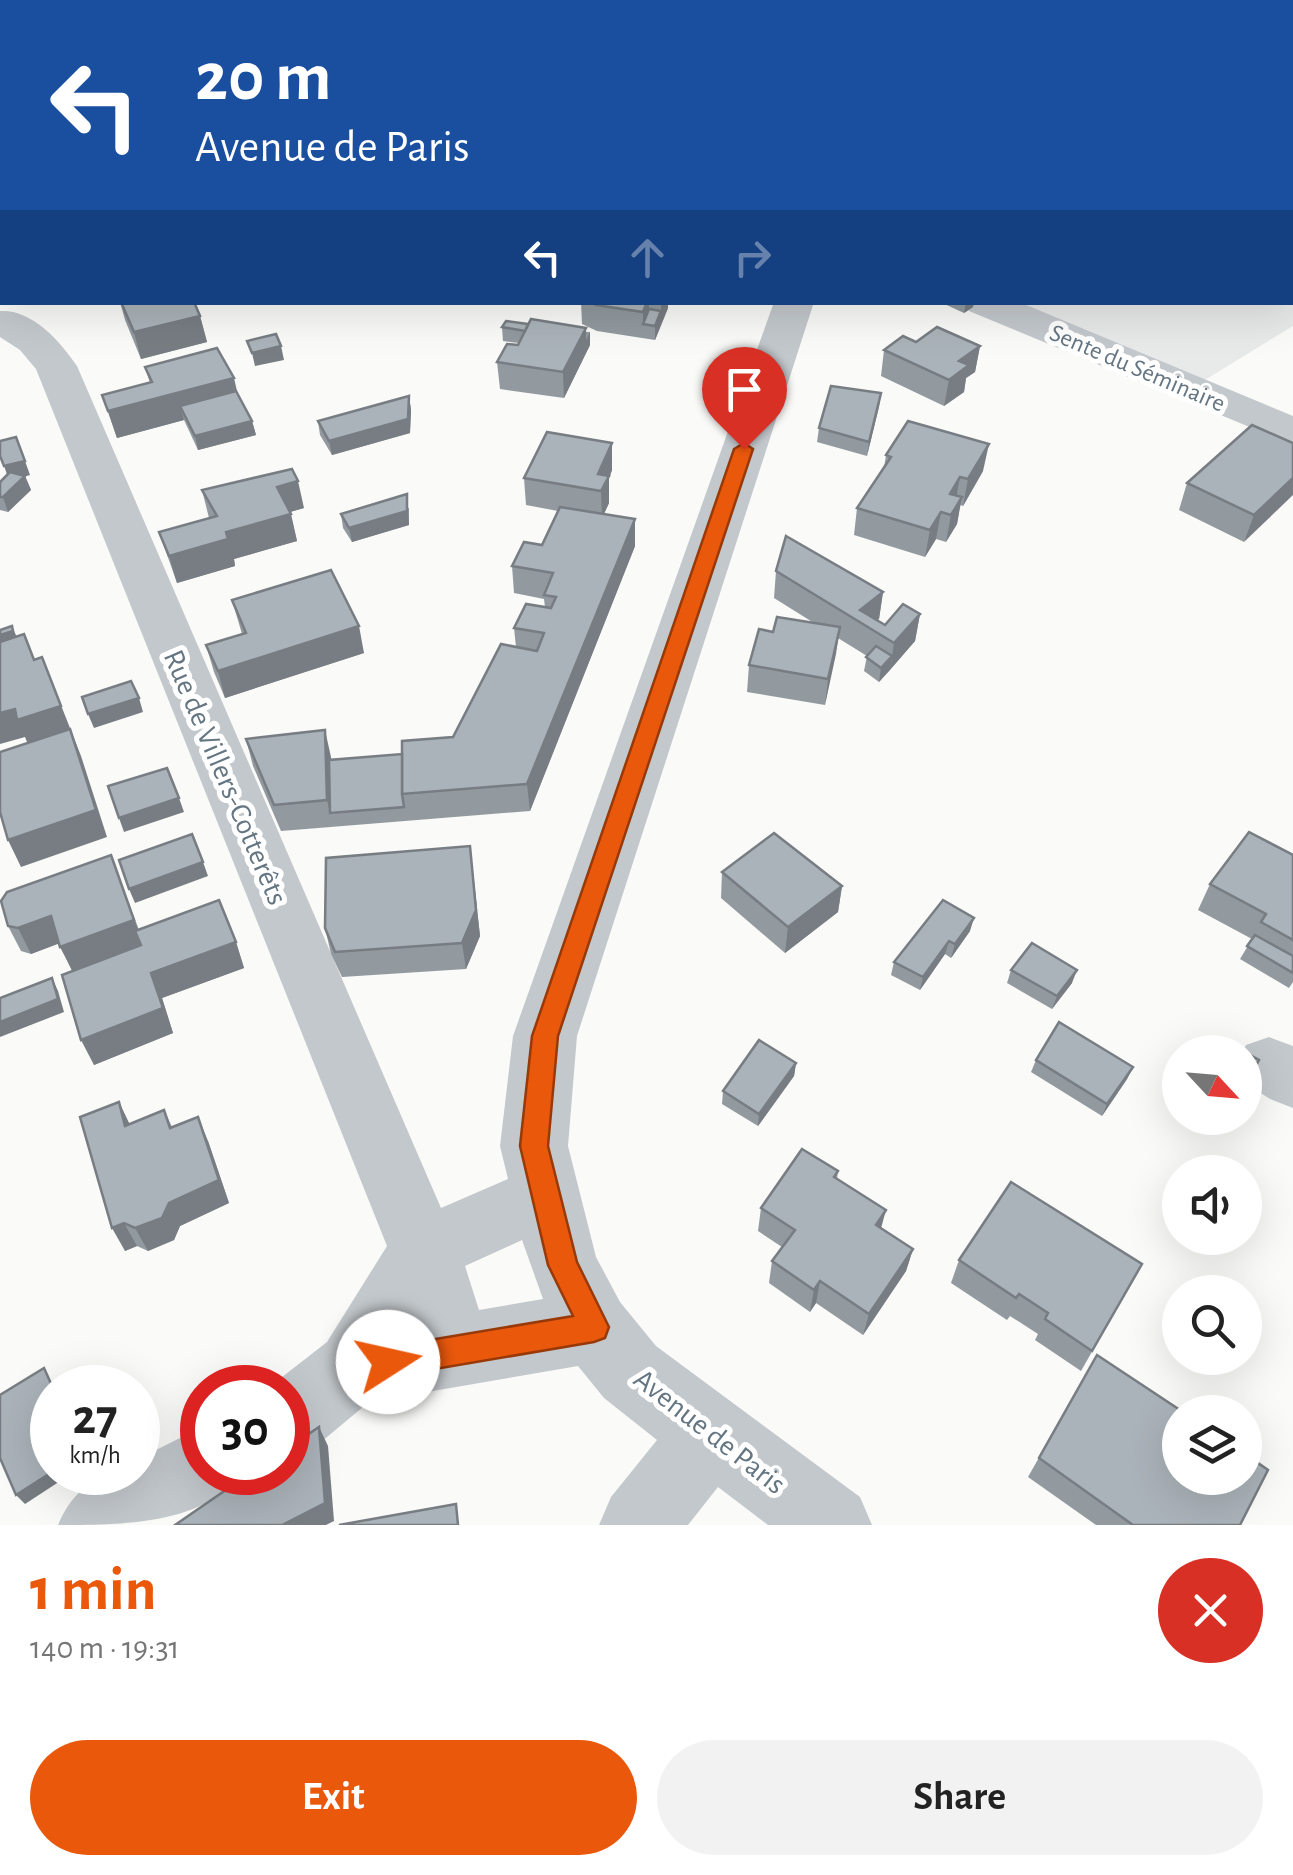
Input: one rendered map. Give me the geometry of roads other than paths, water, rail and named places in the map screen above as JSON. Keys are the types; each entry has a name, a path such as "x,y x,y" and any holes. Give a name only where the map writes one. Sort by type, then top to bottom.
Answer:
{"street":[{"name":"Avenue de Paris","path":"793,305 545,1036 534,1146 563,1265 594,1327 630,1372 832,1525"},
{"name":"Sente du Séminaire","path":"990,305 1293,432"},
{"name":"Rue de Villers-Cotterêts","path":"10,317 56,366 424,1250 456,1350"},
{"path":"310,1403 354,1368 424,1250 546,1195"},
{"path":"354,1368 594,1327"},
{"path":"638,1525 712,1432"},
{"path":"98,1525 180,1478"}]}
